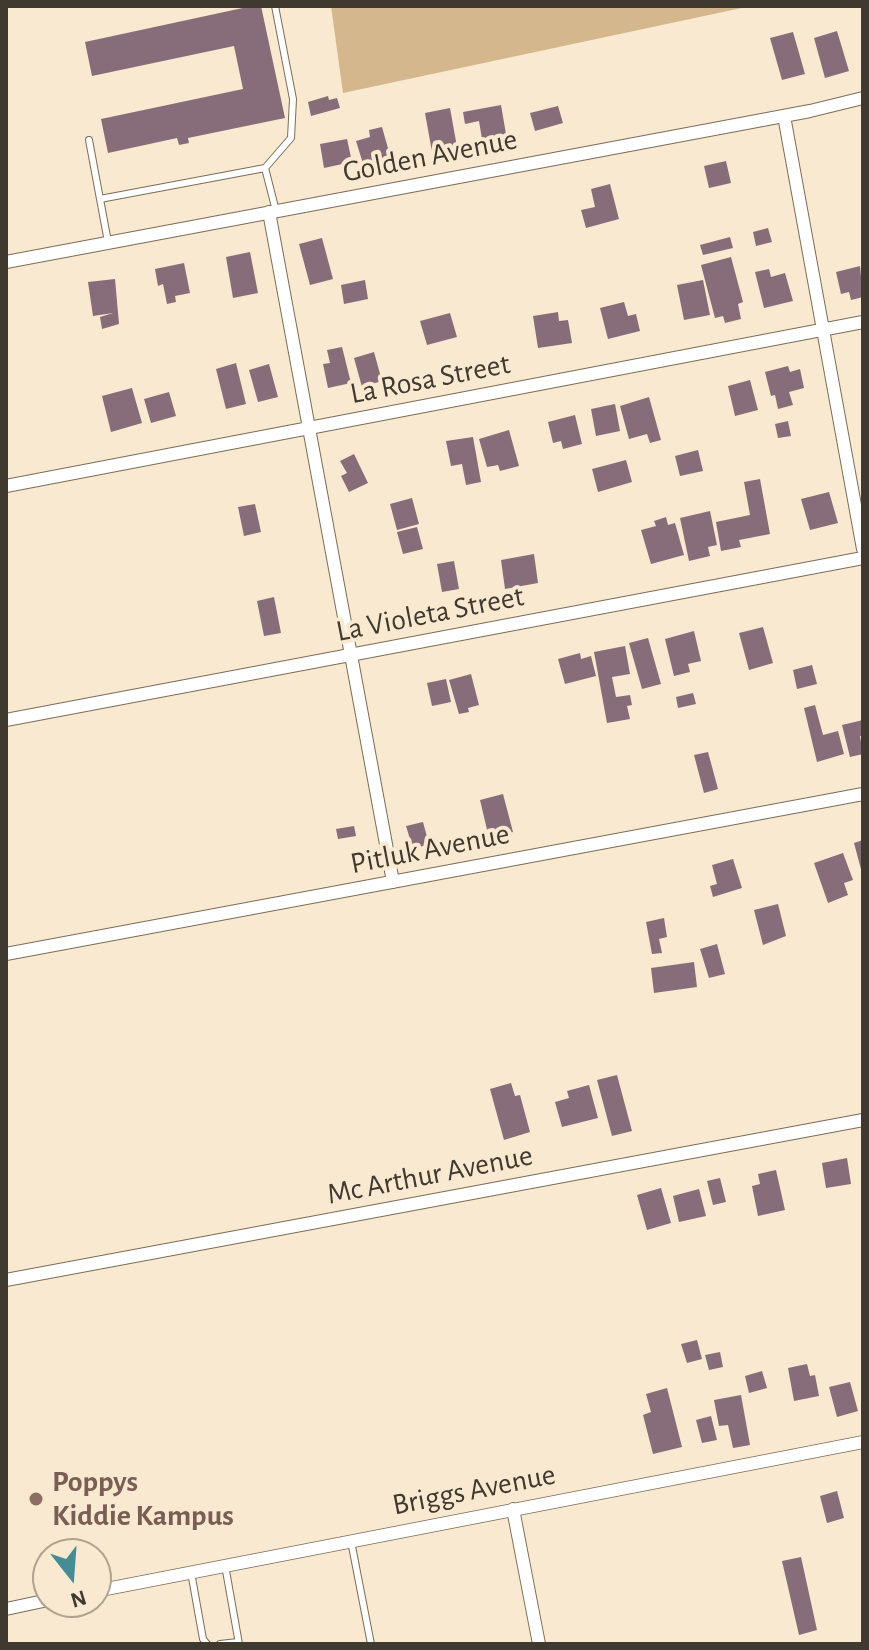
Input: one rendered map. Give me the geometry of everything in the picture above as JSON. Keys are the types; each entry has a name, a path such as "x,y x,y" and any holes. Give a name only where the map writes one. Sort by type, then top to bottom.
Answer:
{"street":[{"name":"Golden Avenue","path":"6,262 784,116 863,98"},
{"path":"784,116 863,549"},
{"path":"273,212 309,429 393,882"},
{"name":"La Rosa Street","path":"6,486 863,322"},
{"name":"La Violeta Street","path":"6,720 863,558"},
{"name":"Pitluk Avenue","path":"6,954 863,794"},
{"name":"Mc Arthur Avenue","path":"6,1280 863,1120"},
{"name":"Briggs Avenue","path":"112,1588 863,1442"},
{"path":"513,1509 539,1644"},
{"path":"6,1609 32,1603"}],"lane":[{"path":"100,199 265,168 291,138 293,99 275,6"},
{"path":"89,140 108,243"},
{"path":"265,168 273,212"},
{"path":"351,1541 371,1644"},
{"path":"220,1644 239,1643 225,1565"},
{"path":"191,1572 203,1639 207,1644"}],"shaded area":[{"path":"331,6 751,6 343,93"}],"building":[{"path":"261,6 285,118 188,138 189,143 179,145 177,138 108,153 101,119 243,89 234,46 92,76 85,42"},
{"path":"837,31 849,71 825,78 814,38"},
{"path":"793,32 805,74 782,80 770,38"},
{"path":"328,96 329,100 337,98 340,108 311,116 308,102"},
{"path":"501,105 506,134 482,139 479,121 465,124 463,112"},
{"path":"558,106 563,123 535,131 530,113"},
{"path":"450,108 457,147 432,152 425,113"},
{"path":"382,127 391,159 364,167 356,141 370,137 369,130"},
{"path":"347,139 352,162 324,168 320,144"},
{"path":"726,161 731,183 709,188 704,166"},
{"path":"610,184 619,219 586,228 581,210 595,207 591,189"},
{"path":"768,228 772,242 756,246 753,232"},
{"path":"730,237 733,248 703,255 700,245"},
{"path":"322,238 333,279 310,285 299,244"},
{"path":"250,252 258,293 233,298 226,257"},
{"path":"731,257 743,302 738,304 741,319 725,323 723,316 715,318 701,265"},
{"path":"184,263 190,293 175,296 176,302 167,304 163,284 158,286 155,269"},
{"path":"860,266 863,297 851,300 849,292 841,294 836,272"},
{"path":"769,269 771,277 785,273 793,301 764,308 755,272"},
{"path":"115,279 119,324 102,329 100,317 113,313 93,316 88,282"},
{"path":"365,280 368,299 344,304 341,285"},
{"path":"703,280 710,315 684,320 677,285"},
{"path":"624,302 628,316 636,314 640,331 608,339 600,308"},
{"path":"558,312 559,321 568,320 572,343 538,348 533,316"},
{"path":"450,313 457,337 427,345 420,321"},
{"path":"342,347 351,383 328,388 323,364 330,363 327,350"},
{"path":"374,352 382,381 362,387 354,358"},
{"path":"236,363 246,404 226,409 216,369"},
{"path":"269,364 278,397 258,402 249,370"},
{"path":"788,366 790,372 800,369 804,388 789,392 793,405 778,409 765,372"},
{"path":"750,380 758,410 735,416 728,386"},
{"path":"132,388 142,423 111,432 102,396"},
{"path":"169,392 176,416 151,423 144,399"},
{"path":"649,397 661,440 650,443 647,434 629,439 620,406"},
{"path":"615,404 620,431 596,436 591,409"},
{"path":"575,415 582,444 563,449 561,441 553,443 548,422"},
{"path":"788,421 791,436 778,438 775,424"},
{"path":"509,430 519,466 500,471 498,465 487,467 479,439"},
{"path":"473,437 481,482 466,485 462,464 451,466 446,441"},
{"path":"698,450 703,471 680,476 675,456"},
{"path":"354,454 368,483 349,492 341,476 347,473 340,461"},
{"path":"626,460 632,482 598,492 592,469"},
{"path":"760,479 770,534 739,540 741,547 721,551 716,522 750,515 744,482"},
{"path":"829,492 838,523 810,530 801,499"},
{"path":"412,498 419,524 397,530 390,504"},
{"path":"255,504 261,532 244,536 238,507"},
{"path":"710,511 717,545 708,547 710,556 689,561 680,518"},
{"path":"666,517 668,525 675,523 684,555 651,564 641,530 656,526 654,521"},
{"path":"417,527 423,549 403,554 397,532"},
{"path":"534,554 538,583 505,589 501,560"},
{"path":"454,561 459,589 442,592 437,564"},
{"path":"274,597 281,633 264,636 257,601"},
{"path":"763,627 773,663 749,670 739,633"},
{"path":"694,631 701,661 688,664 690,672 674,676 665,639"},
{"path":"648,638 661,684 642,689 629,643"},
{"path":"625,646 630,674 612,677 616,697 630,695 632,705 627,706 630,719 607,723 594,652"},
{"path":"580,653 581,659 591,656 596,676 565,684 558,659"},
{"path":"812,665 817,684 797,689 793,670"},
{"path":"471,674 479,705 459,714 449,680"},
{"path":"446,679 451,702 432,706 427,683"},
{"path":"693,693 696,704 678,708 676,697"},
{"path":"815,705 823,735 838,731 844,754 817,762 804,708"},
{"path":"863,720 863,736 860,736 863,754 850,757 842,725"},
{"path":"708,752 718,789 704,793 694,755"},
{"path":"503,794 513,832 489,838 480,800"},
{"path":"423,822 429,844 413,849 406,826"},
{"path":"354,826 356,836 338,839 336,829"},
{"path":"863,840 863,873 862,873 854,843"},
{"path":"843,853 853,880 844,883 848,895 828,903 814,863"},
{"path":"733,859 742,888 713,897 710,886 717,884 712,865"},
{"path":"778,904 786,936 763,945 754,910"},
{"path":"664,918 667,937 659,939 662,953 652,954 646,922"},
{"path":"717,944 725,974 709,978 700,949"},
{"path":"694,962 697,987 654,993 651,968"},
{"path":"617,1075 632,1131 612,1136 597,1080"},
{"path":"511,1083 515,1096 520,1095 530,1132 504,1140 490,1089"},
{"path":"589,1085 598,1118 562,1127 555,1102 569,1098 567,1091"},
{"path":"847,1158 851,1184 826,1188 822,1163"},
{"path":"776,1170 785,1210 758,1216 752,1186 760,1184 758,1174"},
{"path":"720,1178 726,1202 713,1205 707,1181"},
{"path":"661,1188 671,1223 647,1230 637,1195"},
{"path":"699,1189 706,1216 679,1222 673,1196"},
{"path":"697,1340 702,1359 687,1363 681,1344"},
{"path":"720,1352 723,1367 709,1370 705,1355"},
{"path":"807,1364 810,1376 815,1375 819,1396 794,1401 788,1368"},
{"path":"762,1371 767,1388 749,1393 745,1376"},
{"path":"850,1382 858,1411 837,1417 829,1387"},
{"path":"667,1388 682,1447 653,1454 643,1415 651,1412 646,1394"},
{"path":"741,1395 750,1445 733,1448 728,1425 719,1426 714,1400"},
{"path":"711,1416 717,1440 702,1443 696,1420"},
{"path":"837,1491 844,1518 827,1523 820,1496"},
{"path":"801,1557 817,1630 799,1635 782,1561"}],"place":[{"name":"Poppys Kiddie Kampus","path":"36,1499"}]}
